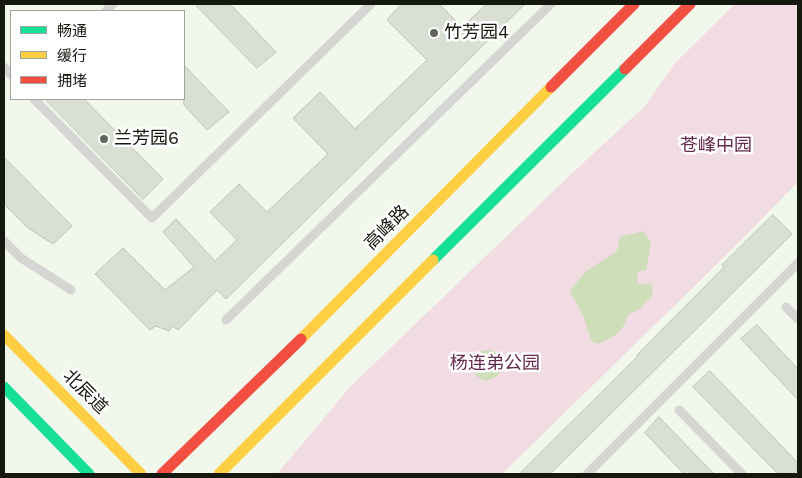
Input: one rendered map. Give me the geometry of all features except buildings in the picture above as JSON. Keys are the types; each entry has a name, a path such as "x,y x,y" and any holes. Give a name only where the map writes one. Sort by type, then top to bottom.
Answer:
{"main road":[{"path":"219,474 690,4"},
{"name":"高峰路","path":"162,474 306,335 631,5"},
{"name":"北辰道","path":"4,335 141,474"},
{"path":"4,387 89,474"}],"lane":[{"path":"35,100 152,218 371,4"},
{"path":"226,320 551,4"},
{"path":"4,241 21,258 71,290"},
{"path":"587,474 798,263"},
{"path":"786,307 798,319"},
{"path":"679,410 742,474"}],"green space":[{"name":"杨连弟公园","path":"735,4 798,4 798,182 502,474 277,474 350,387 569,176 645,106 675,63"}],"shaded area":[{"path":"643,231 651,244 646,270 638,271 637,281 640,285 651,283 653,295 640,309 628,315 623,327 617,334 598,344 592,342 583,315 570,291 585,272 617,251 620,237"},
{"path":"487,350 498,354 502,365 498,376 487,380 476,376 472,365 476,354"}],"traffic: fast":[{"path":"433,260 625,69"},
{"path":"4,387 89,474"}],"traffic: slow":[{"path":"301,339 551,87"},
{"path":"219,474 433,260"},
{"path":"4,335 141,474"}],"traffic: jam":[{"path":"551,87 634,4"},
{"path":"625,69 690,4"},
{"path":"162,474 301,339"}],"place":[{"name":"竹芳园4","path":"434,33"},
{"name":"兰芳园6","path":"104,139"}],"park label":[{"name":"苍峰中园","path":"716,146"}]}
